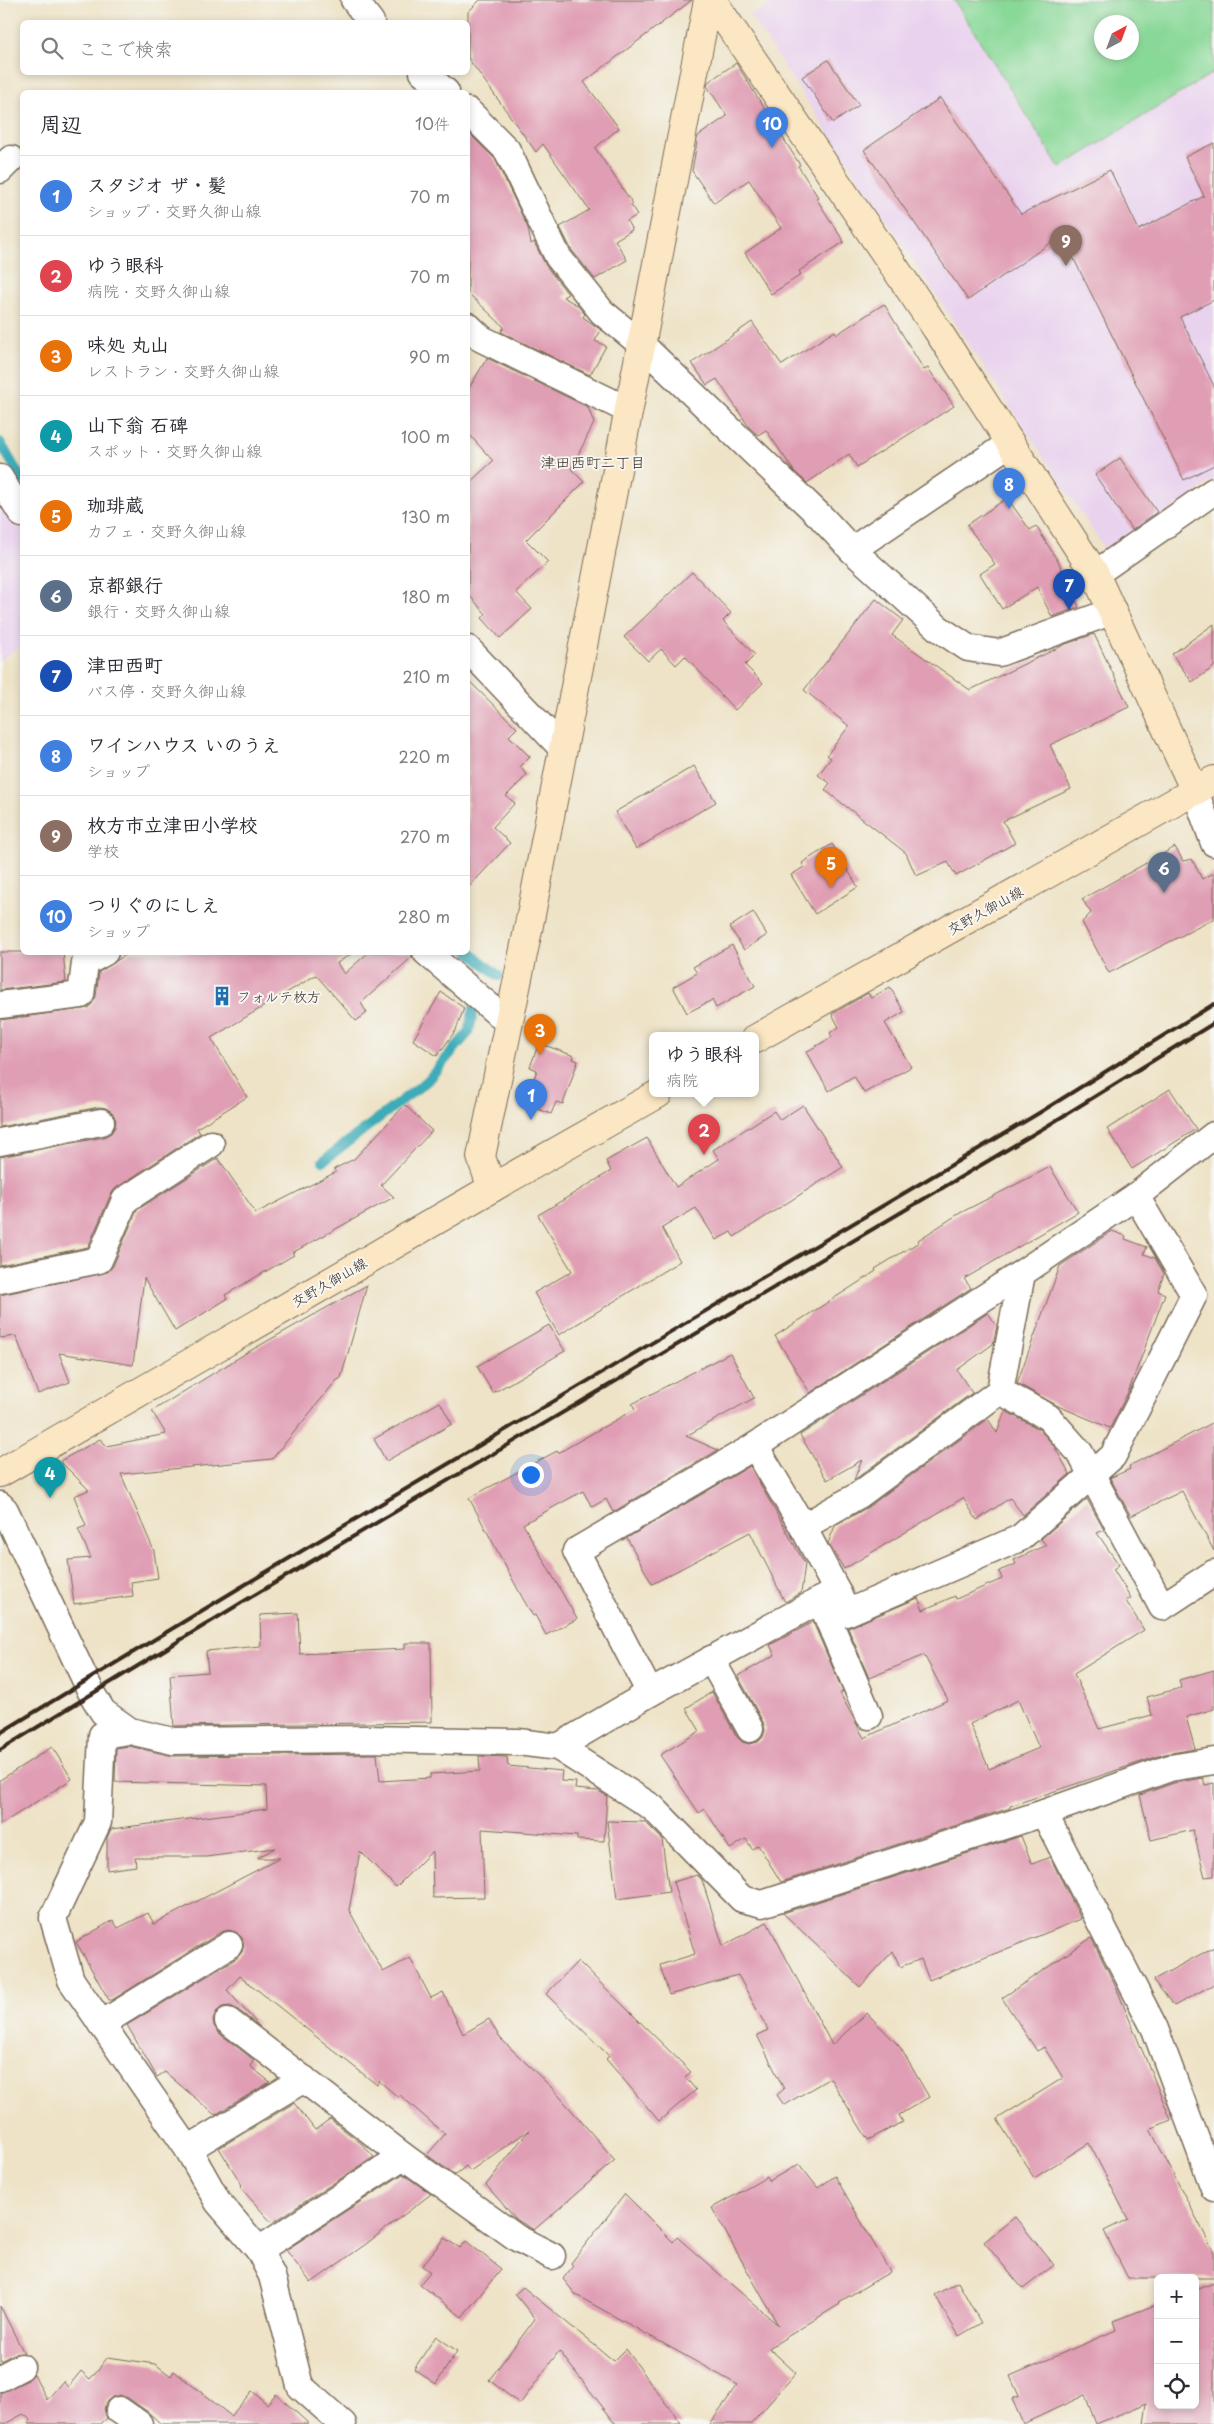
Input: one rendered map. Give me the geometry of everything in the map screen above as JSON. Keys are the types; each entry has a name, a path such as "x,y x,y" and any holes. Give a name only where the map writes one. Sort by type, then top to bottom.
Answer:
{"street":[{"path":"354,0 370,20"},
{"path":"492,1188 482,1157 708,0"},
{"path":"712,0 904,281 1095,574 1204,786 1214,843"},
{"path":"426,75 444,90"},
{"path":"470,113 507,150 558,258 602,312 641,344 822,518 852,550 938,628 968,648 999,653 1113,611"},
{"path":"472,339 628,410"},
{"path":"852,550 1010,443"},
{"path":"0,478 20,511"},
{"path":"1095,574 1214,491"},
{"path":"470,651 563,750"},
{"name":"交野久御山線","path":"759,1037 1204,786"},
{"path":"0,1005 81,995 85,963 100,955"},
{"path":"430,955 509,1023"},
{"name":"交野久御山線","path":"0,1473 653,1097"},
{"path":"0,1142 101,1122"},
{"path":"650,1693 576,1551 755,1446 1022,1273 1136,1196 1214,1135"},
{"path":"0,1280 99,1260 125,1200 211,1144"},
{"path":"828,1595 846,1613 1020,1538 1090,1474 1113,1456 1194,1295 1136,1196"},
{"path":"803,1527 859,1494 1000,1391 1022,1273"},
{"path":"1000,1391 1048,1417 1080,1453 1162,1607 1214,1573"},
{"path":"755,1446 803,1527 869,1716"},
{"path":"0,1505 9,1519 92,1694 103,1712 130,1731"},
{"path":"558,1747 650,1693 828,1595"},
{"path":"711,1660 750,1729"},
{"path":"343,2424 300,2386 272,2276 259,2250 218,2202 188,2149 71,1980 53,1918 98,1822 102,1735 130,1731 173,1741 375,1739 518,1742 558,1747 653,1808 742,1899 762,1904 1044,1813 1170,1768 1214,1761"},
{"path":"1044,1813 1155,2029 1214,2186"},
{"path":"101,2024 229,1945"},
{"path":"228,2020 403,2156 517,2238 552,2256"},
{"path":"188,2149 304,2079"},
{"path":"259,2250 403,2156"}],"shaded area":[{"path":"781,0 1214,0 1214,479 1109,555 750,15"},
{"path":"0,478 20,511 20,646 0,660"}],"green space":[{"path":"954,0 1212,0 1214,3 1214,72 1060,168"}],"building":[{"path":"480,0 692,0 584,82 619,128 595,148 633,204 631,205 637,215 627,221 632,230 615,240 627,260 595,279 571,249 560,227 589,210 543,144 536,152 470,61 470,20 468,20 468,12"},
{"path":"828,60 859,105 833,123 802,77"},
{"path":"736,63 800,165 798,166 818,197 816,198 844,242 799,271 801,275 771,294 745,253 781,228 749,180 714,203 692,171 698,136 727,116 707,86 708,82"},
{"path":"940,98 1021,214 1110,170 1139,230 1204,196 1185,157 1214,143 1214,300 1180,317 1214,386 1214,465 1184,480 1062,235 968,300 864,150"},
{"path":"470,134 495,159 528,228 531,244 534,242 546,266 568,294 563,297 577,305 585,314 583,317 601,330 595,341 606,346 590,375 501,332 504,327 470,295"},
{"path":"884,304 924,370 928,368 954,406 857,467 849,454 807,483 794,471 766,430 758,435 749,427 717,379 707,385 692,363 752,322 782,365 835,331 837,334"},
{"path":"487,358 588,407 594,423 571,469 584,482 526,540 548,562 516,592 532,609 500,638 482,618 486,614 470,596 470,482 493,461 470,435 470,387"},
{"path":"1120,458 1157,512 1132,530 1095,475"},
{"path":"1007,498 1030,530 1036,526 1059,563 1079,607 1052,617 1037,587 1002,609 980,574 995,564 967,525"},
{"path":"692,572 731,613 723,621 755,655 745,665 763,683 735,710 685,656 676,665 661,649 648,661 624,637"},
{"path":"876,599 903,620 892,635 970,690 1066,644 1094,634 1129,707 1050,745 1071,789 1003,821 1015,843 956,876 948,862 916,876 906,853 825,790 830,783 818,775 831,758 827,755 849,726 804,690"},
{"path":"1214,624 1214,667 1192,682 1172,654"},
{"path":"470,682 517,728 509,736 530,757 520,767 527,775 506,796 515,803 493,827 510,843 470,886"},
{"path":"694,766 716,802 636,849 615,812"},
{"path":"832,844 858,887 815,914 791,875 804,867 802,863"},
{"path":"1175,847 1183,861 1192,859 1202,879 1214,873 1214,919 1109,973 1082,922 1091,913 1082,899"},
{"path":"753,912 767,935 744,950 730,927"},
{"path":"732,945 755,986 716,1008 712,1000 687,1013 673,987 697,973 693,967"},
{"path":"0,952 20,952 20,955 63,955 66,982 0,990"},
{"path":"125,955 349,955 337,963 344,974 366,955 412,955 412,957 361,1003 367,1013 356,1021 316,975 211,1038 247,1097 197,1128 200,1133 116,1188 111,1194 88,1247 0,1265 0,1157 104,1137 111,1133 115,1127 116,1120 112,1112 106,1108 99,1107 0,1127 0,1020 89,1008 96,997 99,972"},
{"path":"890,987 904,1012 885,1023 911,1067 864,1093 854,1076 829,1091 806,1052 832,1037 830,1033 839,1027 832,1014 868,993 871,998"},
{"path":"441,992 464,1008 456,1030 437,1056 413,1040"},
{"path":"539,1043 574,1056 573,1059 578,1061 563,1104 556,1102 551,1114 525,1104 537,1070 530,1067"},
{"path":"1170,1089 1196,1129 1132,1169 1107,1129"},
{"path":"405,1105 432,1131 381,1185 394,1197 292,1253 294,1255 225,1295 227,1299 175,1331 144,1278 133,1365 59,1353 70,1382 38,1394 16,1336 0,1338 0,1295 108,1272 113,1266 137,1210 218,1158 256,1213 336,1172 334,1169 354,1159"},
{"path":"803,1105 843,1167 734,1237 731,1232 716,1240 696,1208 662,1228 680,1261 559,1335 534,1293 572,1271 538,1215 611,1171 606,1161 647,1138 676,1187 719,1159 713,1150 774,1111 780,1120"},
{"path":"1050,1167 1078,1212 964,1279 971,1288 810,1393 775,1336 876,1271 875,1269 919,1242 918,1240 960,1213"},
{"path":"1112,1231 1126,1236 1125,1239 1147,1247 1144,1254 1155,1258 1164,1274 1158,1291 1165,1294 1129,1390 1110,1428 1058,1406 1017,1383 1060,1266"},
{"path":"367,1285 341,1378 336,1381 272,1459 121,1474 154,1551 158,1578 131,1582 133,1596 74,1604 68,1560 91,1558 78,1529 86,1526 74,1496 89,1490 60,1461 100,1439 107,1446 166,1434 152,1411 248,1352"},
{"path":"988,1313 997,1326 993,1344 957,1370 972,1393 854,1480 862,1460 827,1480 800,1435"},
{"path":"549,1325 565,1351 493,1393 477,1366"},
{"path":"730,1353 754,1398 686,1436 718,1450 613,1512 606,1499 592,1507 583,1491 523,1524 577,1619 546,1635 522,1597 469,1498 557,1451 558,1453 635,1409 632,1404"},
{"path":"440,1402 452,1424 386,1461 374,1439"},
{"path":"1005,1411 1039,1429 1054,1446 1070,1474 1023,1515 1010,1498 977,1520 963,1498 844,1569 828,1543 835,1526 868,1507 988,1419 997,1433"},
{"path":"1214,1422 1214,1551 1182,1491 1131,1516 1110,1478 1130,1469 1129,1466"},
{"path":"750,1466 805,1564 801,1593 785,1602 750,1532 652,1584 627,1538"},
{"path":"1087,1499 1104,1530 1097,1533 1119,1565 1113,1569 1131,1598 1126,1601 1144,1630 1074,1674 1099,1729 1152,1715 1147,1697 1181,1688 1179,1680 1214,1670 1214,1709 1186,1717 1195,1749 1165,1754 1010,1806 1010,1808 781,1882 758,1845 752,1849 746,1839 730,1849 705,1809 699,1813 660,1755 700,1731 686,1708 712,1692 737,1737 742,1742 749,1744 758,1742 763,1737 765,1730 763,1722 738,1676 775,1655 770,1645 813,1622 843,1692 840,1693 864,1738 948,1700 924,1655 869,1678 848,1628 918,1598 923,1610 955,1596 956,1599 1002,1579 999,1571 1016,1564 1014,1560 1046,1545 1041,1539","holes":["1018,1700 1039,1748 989,1769 970,1724"]},
{"path":"298,1613 300,1654 405,1649 405,1643 431,1643 432,1722 174,1726 170,1675 208,1672 206,1651 261,1646 260,1615"},
{"path":"129,1746 173,1756 377,1754 380,1781 430,1778 430,1774 480,1771 479,1756 507,1757 508,1766 562,1771 561,1781 576,1782 575,1789 598,1791 607,1796 604,1841 577,1840 577,1836 482,1829 484,1897 433,1898 432,1851 396,1887 360,1851 349,1910 383,1972 410,1958 431,1998 443,1992 463,2034 489,2019 500,2038 552,2088 615,2160 534,2230 516,2219 486,2185 529,2130 470,2171 466,2166 455,2175 427,2155 445,2134 400,2095 398,2097 379,2081 377,2085 240,1976 227,1990 260,2027 237,2009 230,2006 222,2007 216,2012 213,2019 214,2026 219,2033 254,2060 250,2066 270,2082 215,2115 165,2072 157,2077 127,2025 237,1958 242,1952 244,1945 242,1938 236,1932 228,1930 221,1932 112,2000 109,2000 76,1942 113,1920 118,1928 148,1913 154,1924 280,1858 257,1858 275,1848 206,1857 135,1857 136,1866 107,1870 107,1838 111,1829 267,1809 266,1786 115,1782 116,1748"},
{"path":"52,1747 72,1779 0,1825 0,1780"},
{"path":"1203,1778 1205,1785 1214,1783 1214,1876 1205,1877 1193,1830 1151,1840 1140,1795 1174,1783"},
{"path":"607,1821 645,1822 662,1839 669,1892 617,1899"},
{"path":"1021,1836 1032,1864 1050,1857 1081,1919 929,1980 921,1959 900,1967 893,1951 860,1987 783,1913"},
{"path":"697,1875 702,1880 723,1946 767,1922 832,2045 867,2013 900,2047 929,2097 899,2115 903,2122 868,2140 830,2078 784,2105 777,2095 784,2089 757,2035 768,2030 738,1975 669,1995 660,1965 695,1954 673,1882"},
{"path":"1091,1938 1116,1987 1171,2120 1150,2129 1214,2252 1214,2278 1199,2278 1199,2274 1154,2274 1154,2278 1128,2278 1104,2231 1128,2219 1089,2143 1034,2178 997,2119 1063,2078 1044,2047 1037,2051 1002,1998"},
{"path":"1214,1947 1214,1984 1174,2006 1153,1980"},
{"path":"578,1961 691,2072 685,2077 696,2090 659,2121 606,2059 609,2056 546,1994"},
{"path":"294,2103 315,2130 330,2119 362,2144 374,2157 272,2223 240,2187 242,2185 219,2148"},
{"path":"799,2164 818,2188 835,2176 890,2272 839,2302 840,2304 769,2348 796,2373 751,2424 709,2424 738,2385 576,2295 563,2279 573,2266 571,2263 625,2194 673,2242 677,2237 778,2325 712,2208 767,2177 769,2181"},
{"path":"403,2174 431,2194 311,2283 286,2250"},
{"path":"1015,2217 1054,2265 1023,2289 984,2242"},
{"path":"444,2238 460,2248 466,2241 501,2269 462,2317 420,2284 430,2272 422,2266"},
{"path":"958,2282 981,2323 959,2336 935,2295"},
{"path":"1214,2283 1214,2424 1144,2424 1147,2403 1096,2424 1085,2395 1023,2424 1012,2399 1019,2396 1010,2376 1116,2330 1113,2321 1154,2306 1154,2409 1199,2409 1199,2289"},
{"path":"523,2287 614,2361 626,2349 681,2424 616,2424 559,2351 520,2404 489,2380 535,2319 515,2294"},
{"path":"0,2306 24,2353 14,2354 0,2361"},
{"path":"436,2336 457,2351 436,2384 414,2369"},
{"path":"108,2357 155,2364 171,2376 174,2371 231,2416 252,2391 267,2404 276,2394 309,2424 161,2424 148,2412 128,2398 120,2395 112,2397 106,2402 104,2409 107,2418 101,2424 28,2424 31,2420 23,2414 5,2424 0,2424 0,2393 28,2380 34,2374 47,2400 63,2381 68,2387 81,2371 90,2379"}],"waterway":[{"path":"0,442 20,477"},
{"path":"470,953 499,976"},
{"path":"323,1161 427,1081 469,1032 474,1008"}],"railway":[{"path":"0,1733 236,1590 1039,1113 1214,1004"},
{"path":"0,1750 246,1600 1047,1126 1214,1023"}],"place":[{"name":"つりぐのにしえ","path":"772,148"},
{"name":"枚方市立津田小学校","path":"1066,266"},
{"name":"ワインハウス いのうえ","path":"1009,509"},
{"name":"津田西町","path":"1069,610"},
{"name":"珈琲蔵","path":"831,888"},
{"name":"京都銀行","path":"1164,893"},
{"name":"フォルテ枚方","path":"222,996"},
{"name":"味処 丸山","path":"540,1055"},
{"name":"スタジオ ザ・髪","path":"531,1120"},
{"name":"ゆう眼科","path":"704,1155"},
{"name":"山下翁 石碑","path":"50,1498"}],"district":[{"name":"津田西町二丁目","path":"593,461"}]}
